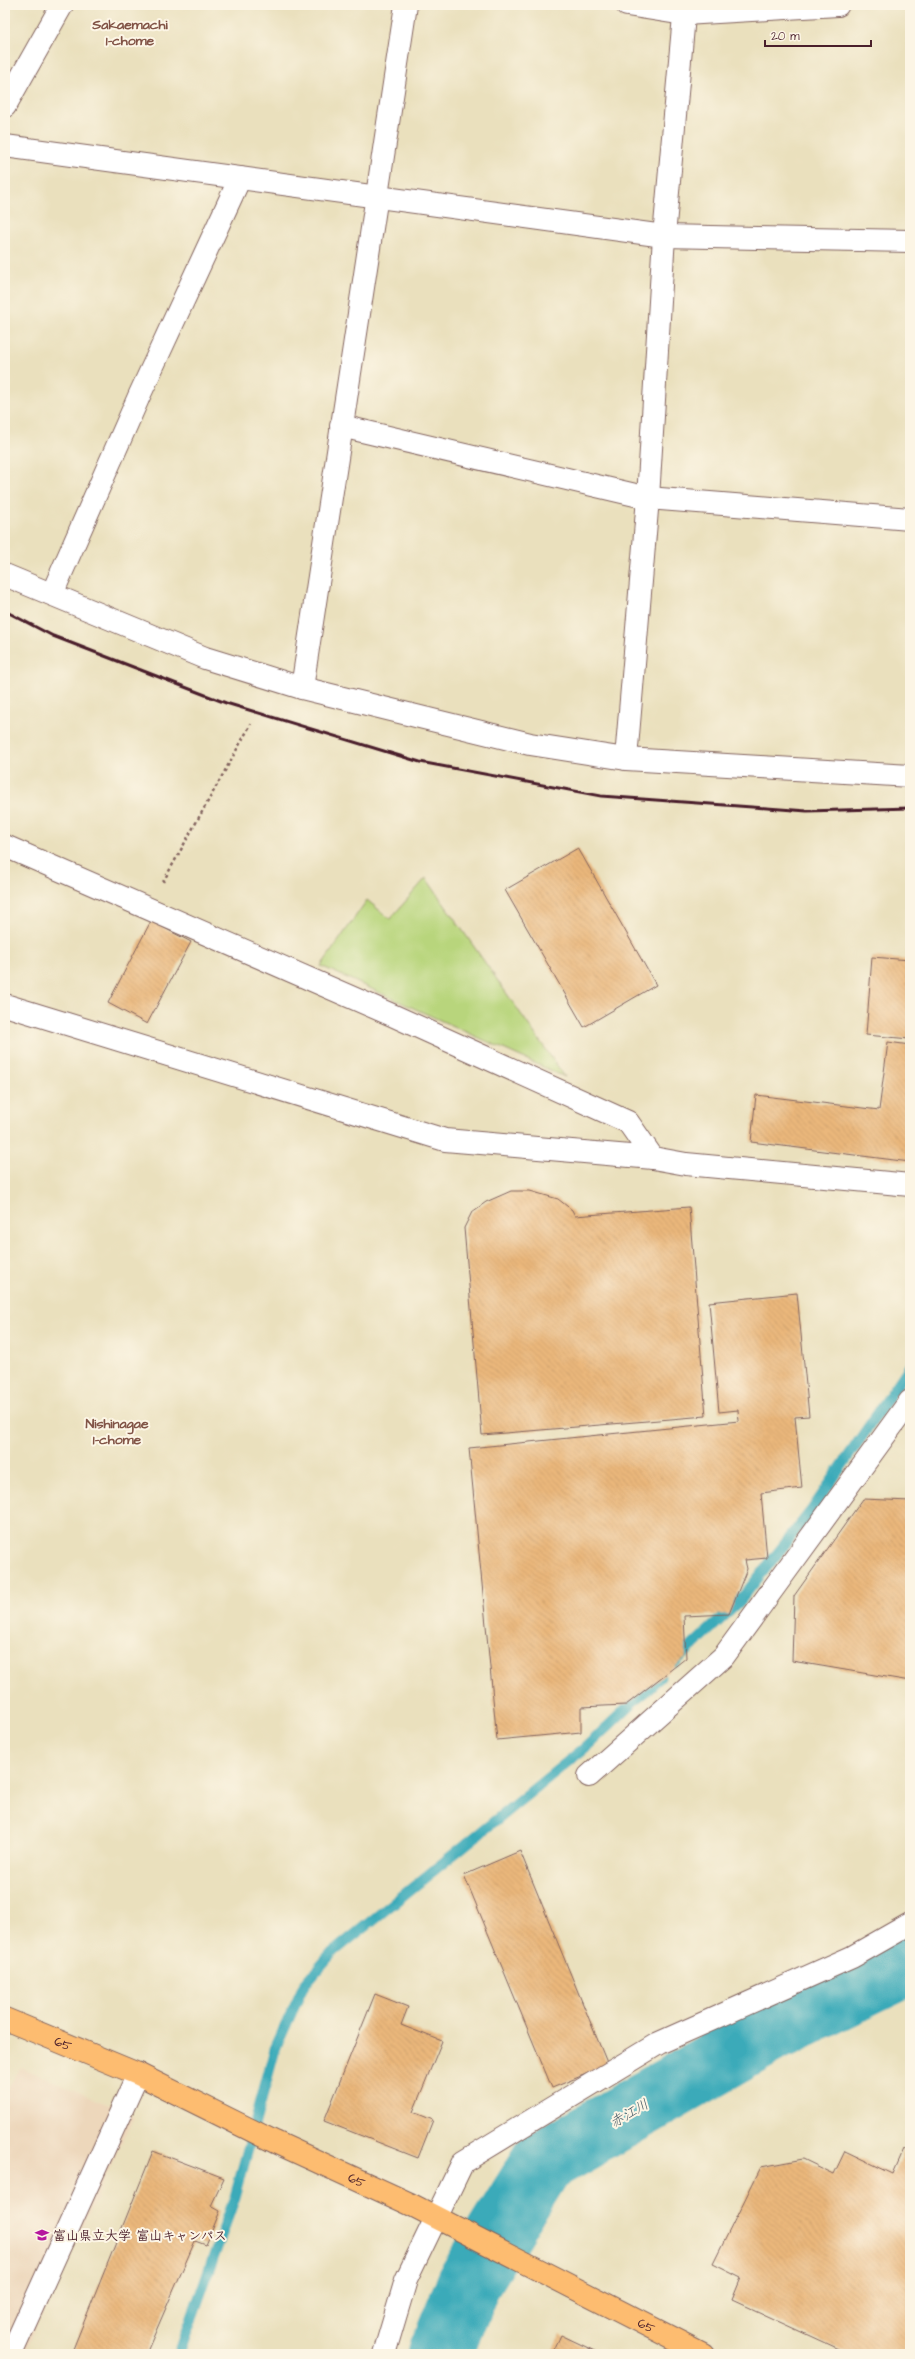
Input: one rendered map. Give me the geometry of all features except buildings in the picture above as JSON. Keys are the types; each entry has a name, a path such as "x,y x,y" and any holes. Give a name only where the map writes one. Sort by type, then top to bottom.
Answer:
{"main road":[{"name":"65","path":"5,2018 138,2074 275,2142 441,2220 578,2292 703,2354"}],"street":[{"path":"5,106 62,5"},
{"path":"302,688 406,5"},
{"path":"627,5 685,9 838,5"},
{"path":"626,759 648,498 664,236 685,9"},
{"path":"5,146 664,236 910,241"},
{"path":"52,594 144,387 240,178"},
{"path":"341,426 648,498 910,519"},
{"path":"5,575 205,658 302,688 530,744 626,759 910,776"},
{"path":"5,846 392,1015 628,1122 653,1158"},
{"path":"5,1005 445,1140 653,1158 686,1164 910,1184"},
{"path":"589,1776 724,1656 910,1401"},
{"path":"384,2354 406,2280 441,2220 463,2162 659,2043 852,1957 910,1924"},
{"path":"11,2354 138,2074"}],"path":[{"path":"148,908 251,724"}],"shaded area":[{"name":"富山県立大学 富山キャンパス","path":"21,2067 134,2116 24,2354 5,2354 5,2093"}],"green space":[{"path":"426,878 565,1077 321,966 367,900 390,919"}],"waterway":[{"path":"675,1662 739,1602 811,1511 910,1366"},
{"path":"179,2354 235,2197 275,2049 304,1985 332,1953 587,1746 660,1677"},
{"name":"赤江川","path":"440,2354 470,2280 543,2162 773,2030 910,1963"}],"railway":[{"path":"5,611 53,636 226,703 420,762 601,796 807,811 910,808"}],"place":[{"name":"富山県立大学 富山キャンパス","path":"42,2235"}],"district":[{"name":"Sakaemachi 1-chome","path":"130,32"},
{"name":"Nishinagae 1-chome","path":"117,1432"}]}
